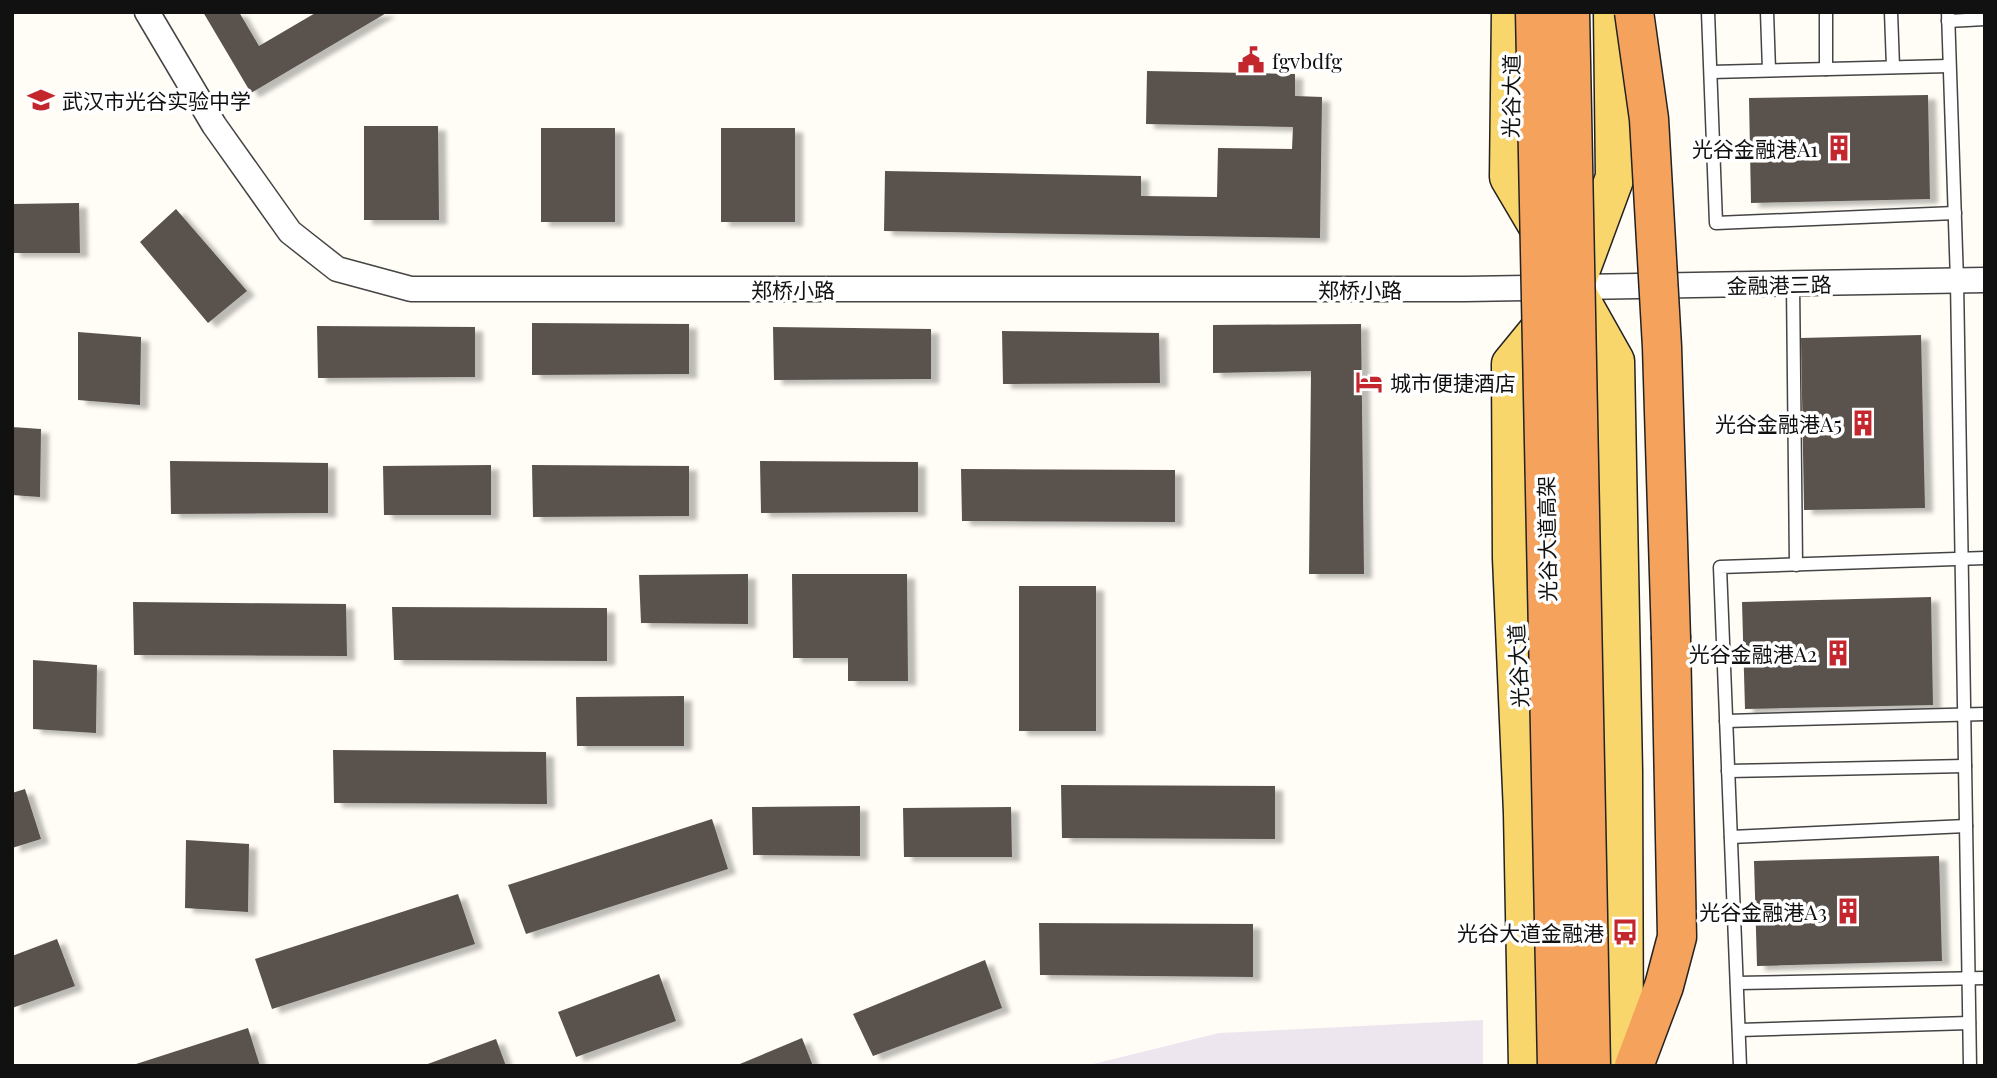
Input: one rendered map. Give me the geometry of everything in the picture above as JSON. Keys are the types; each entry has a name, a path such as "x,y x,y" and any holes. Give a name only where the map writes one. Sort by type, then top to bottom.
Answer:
{"highway":[{"name":"光谷大道高架","path":"1535,12 1557,1066"},
{"name":"光谷大道高架","path":"1570,12 1591,1066"},
{"path":"1634,12 1650,132 1662,347 1677,937 1664,986 1634,1066"}],"main road":[{"name":"光谷大道","path":"1511,12 1509,177 1615,361 1623,785 1624,1066"},
{"name":"光谷大道","path":"1528,1066 1523,813 1512,558 1511,364 1574,288 1615,177 1613,12"}],"street":[{"name":"郑桥小路","path":"147,12 214,125 289,232 337,269 411,289 1574,288"},
{"name":"金融港三路","path":"1574,288 1985,280"}],"lane":[{"path":"1709,12 1716,223 1955,214"},
{"path":"1767,12 1769,70"},
{"path":"1826,12 1826,69"},
{"path":"1891,12 1894,67"},
{"path":"1970,1066 1955,214 1948,17 1985,19"},
{"path":"1710,72 1950,66"},
{"path":"1793,284 1796,565"},
{"path":"1740,1066 1720,567 1985,558"},
{"path":"1726,721 1985,714"},
{"path":"1728,771 1965,766"},
{"path":"1731,837 1966,826"},
{"path":"1737,983 1985,978"},
{"path":"1739,1030 1969,1023"}],"shaded area":[{"path":"1483,1020 1483,1066 1085,1066 1219,1033"}],"building":[{"path":"203,12 239,12 259,46 317,12 388,12 251,93"},
{"path":"1147,71 1295,74 1295,96 1322,97 1320,238 884,231 885,171 1141,176 1141,196 1217,197 1218,148 1292,149 1293,127 1146,124"},
{"name":"光谷金融港A1","path":"1928,95 1930,199 1751,203 1749,98"},
{"path":"364,126 438,126 439,220 364,220"},
{"path":"541,128 615,128 615,222 541,222"},
{"path":"721,128 795,128 795,222 721,222"},
{"path":"79,203 80,253 12,253 12,204"},
{"path":"176,209 247,291 208,323 140,242"},
{"path":"532,323 689,324 689,374 532,375"},
{"path":"1361,324 1364,574 1309,574 1311,371 1213,373 1213,325"},
{"path":"317,326 475,327 475,377 318,378"},
{"path":"773,327 931,329 931,379 774,380"},
{"path":"1002,331 1159,333 1160,383 1003,384"},
{"path":"78,332 141,337 140,405 78,400"},
{"name":"光谷金融港A5","path":"1921,335 1925,508 1804,510 1801,338"},
{"path":"12,427 41,429 40,497 12,495"},
{"path":"170,461 328,463 328,513 171,514"},
{"path":"760,461 918,462 918,512 761,513"},
{"path":"491,465 491,515 384,515 383,466"},
{"path":"532,465 689,466 689,516 533,517"},
{"path":"961,469 1175,470 1175,522 962,521"},
{"path":"748,574 748,624 641,623 639,575"},
{"path":"792,574 907,574 908,681 848,681 848,658 793,658"},
{"path":"1019,586 1096,586 1096,731 1019,731"},
{"name":"光谷金融港A2","path":"1931,597 1933,705 1745,709 1742,602"},
{"path":"133,602 346,604 347,656 134,655"},
{"path":"392,607 607,608 607,661 394,660"},
{"path":"33,660 97,665 96,733 33,729"},
{"path":"684,696 684,746 577,746 576,697"},
{"path":"333,750 546,752 547,804 334,803"},
{"path":"1061,785 1275,786 1275,839 1062,838"},
{"path":"25,789 41,839 12,848 12,793"},
{"path":"860,806 860,856 753,855 752,807"},
{"path":"1011,807 1012,857 904,857 903,808"},
{"path":"712,819 728,869 526,934 508,885"},
{"path":"186,840 249,844 248,912 185,908"},
{"name":"光谷金融港A3","path":"1939,856 1942,961 1757,966 1754,861"},
{"path":"458,894 475,944 272,1009 255,959"},
{"path":"1039,923 1253,924 1253,977 1040,975"},
{"path":"57,939 75,986 12,1008 12,956"},
{"path":"985,960 1002,1008 873,1056 853,1014"},
{"path":"659,974 676,1021 576,1057 558,1012"},
{"path":"248,1028 260,1066 133,1066 133,1065"},
{"path":"802,1038 813,1066 735,1066"},
{"path":"496,1039 506,1066 425,1066 425,1065"}],"place":[{"name":"fgvbdfg","path":"1251,60"},
{"name":"武汉市光谷实验中学","path":"41,100"},
{"name":"光谷金融港A1","path":"1839,148"},
{"name":"城市便捷酒店","path":"1369,382"},
{"name":"光谷金融港A5","path":"1863,423"},
{"name":"光谷金融港A2","path":"1838,653"},
{"name":"光谷金融港A3","path":"1848,911"},
{"name":"光谷大道金融港","path":"1625,932"}]}
